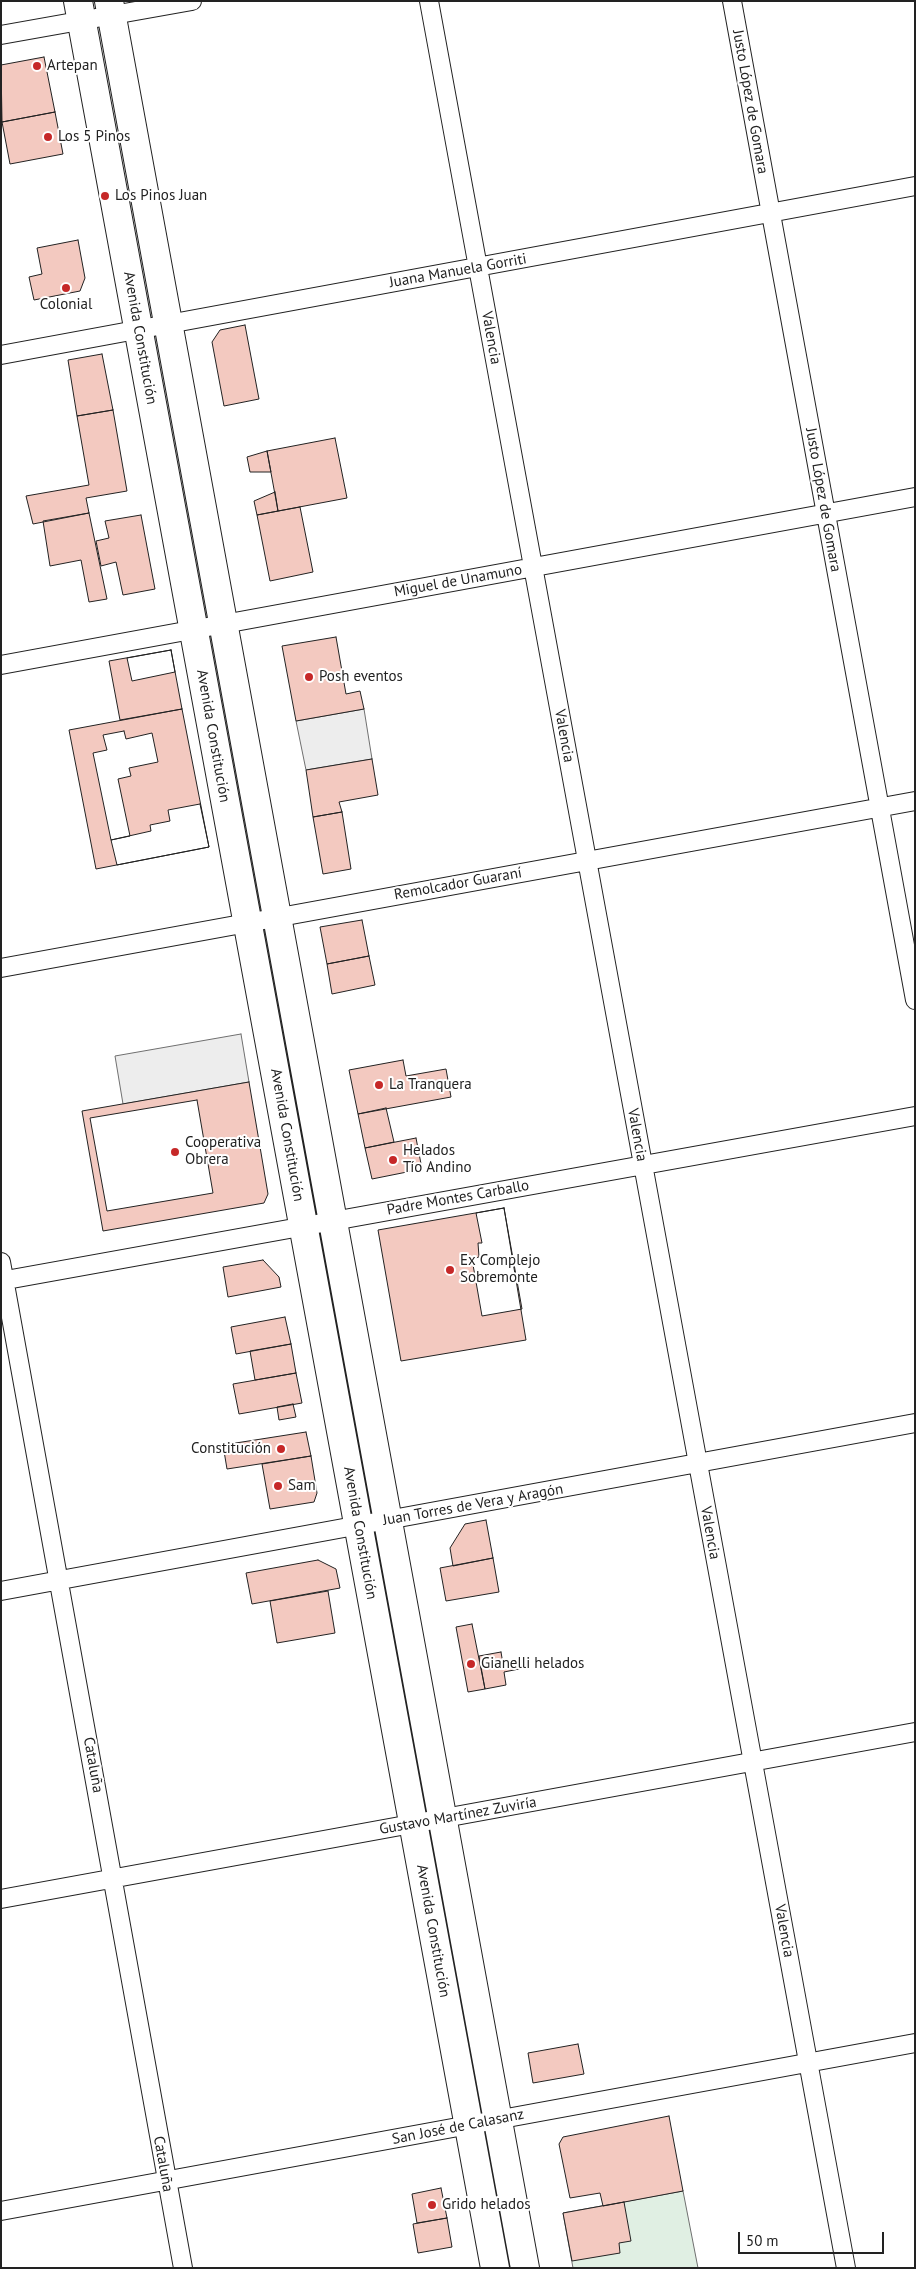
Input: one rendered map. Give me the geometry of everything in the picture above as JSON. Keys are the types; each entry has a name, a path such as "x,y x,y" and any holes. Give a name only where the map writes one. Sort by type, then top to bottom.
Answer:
{"main road":[{"name":"Avenida Constitución","path":"110,9 525,2268"},
{"name":"Avenida Constitución","path":"80,11 495,2268"}],"street":[{"path":"1,36 80,11 192,1"},
{"name":"Valencia","path":"429,1 846,2268"},
{"name":"Justo López de Gomara","path":"732,1 915,1000"},
{"name":"Juana Manuela Gorriti","path":"1,355 915,186"},
{"name":"Miguel de Unamuno","path":"1,665 915,497"},
{"name":"Remolcador Guaraní","path":"1,968 915,800"},
{"name":"Padre Montes Carballo","path":"3,1281 915,1116"},
{"name":"Cataluña","path":"1,1262 183,2268"},
{"name":"Juan Torres de Vera y Aragón","path":"1,1591 915,1423"},
{"name":"Gustavo Martínez Zuviría","path":"1,1900 915,1732"},
{"name":"San José de Calasanz","path":"1,2211 915,2043"}],"green space":[{"path":"683,2191 698,2268 573,2268 563,2213"}],"shaded area":[{"path":"364,709 372,759 306,770 296,721"},
{"path":"241,1034 249,1082 123,1104 115,1056"}],"building":[{"path":"44,57 55,112 2,122 1,65"},
{"path":"55,112 63,154 10,164 2,122"},
{"path":"78,240 85,278 80,291 34,300 29,277 42,274 37,248"},
{"path":"245,325 259,399 224,406 212,342 220,330"},
{"path":"102,354 113,410 77,416 68,360"},
{"path":"113,410 127,491 86,498 89,513 33,524 26,496 89,485 77,416"},
{"path":"335,438 347,498 278,511 267,451"},
{"path":"267,451 271,472 250,472 247,457"},
{"path":"275,492 278,511 257,515 254,501"},
{"path":"300,507 313,572 270,581 257,515"},
{"path":"89,513 107,599 89,602 81,560 50,566 43,521"},
{"path":"141,515 155,589 123,595 116,562 101,566 96,541 109,538 105,521"},
{"path":"336,637 346,694 360,691 364,709 296,721 282,646"},
{"path":"171,650 175,672 132,681 127,658"},
{"path":"171,650 182,709 120,720 109,661"},
{"path":"182,709 209,847 96,869 69,730"},
{"path":"124,731 126,739 152,733 158,762 129,768 131,776 118,779 130,836 111,840 93,753 107,750 103,735"},
{"path":"372,759 378,795 339,802 342,812 313,817 306,770"},
{"path":"200,804 209,847 117,865 111,840 151,831 150,825 170,821 168,810"},
{"path":"342,812 351,869 323,874 313,817"},
{"path":"362,920 369,956 327,964 320,927"},
{"path":"369,956 375,985 332,994 327,964"},
{"path":"403,1060 406,1076 446,1069 451,1097 358,1114 349,1070"},
{"name":"Cooperativa Obrera","path":"249,1082 268,1194 264,1203 103,1231 82,1111"},
{"path":"197,1100 213,1193 107,1211 90,1118"},
{"path":"386,1108 394,1142 365,1148 358,1114"},
{"path":"416,1138 422,1169 372,1179 365,1148"},
{"name":"Ex Complejo Sobremonte","path":"504,1208 526,1340 401,1361 378,1230"},
{"path":"504,1208 522,1309 482,1316 472,1259 479,1257 478,1243 482,1243 476,1213"},
{"path":"263,1260 279,1277 281,1287 228,1297 223,1267"},
{"path":"285,1317 291,1344 236,1354 231,1327"},
{"path":"291,1344 296,1373 255,1380 250,1351"},
{"path":"296,1373 302,1403 239,1414 233,1384"},
{"path":"293,1404 296,1417 279,1420 277,1407"},
{"path":"306,1432 311,1456 227,1469 223,1445"},
{"path":"311,1456 317,1493 314,1502 270,1509 262,1464"},
{"path":"486,1520 493,1558 453,1566 450,1548 465,1524"},
{"path":"493,1558 499,1592 446,1601 440,1568"},
{"path":"318,1560 336,1569 340,1588 252,1604 246,1573"},
{"path":"328,1591 335,1633 277,1643 270,1601"},
{"path":"472,1624 485,1689 468,1692 456,1627"},
{"path":"501,1652 503,1664 518,1662 519,1669 504,1672 506,1685 485,1689 479,1656"},
{"path":"578,2044 584,2074 533,2083 528,2053"},
{"path":"669,2116 683,2191 603,2206 600,2193 570,2198 559,2144 563,2137"},
{"path":"441,2188 447,2218 417,2223 412,2194"},
{"path":"624,2202 631,2241 619,2243 620,2253 572,2261 563,2213"},
{"path":"447,2218 452,2247 418,2253 413,2224"}],"place":[{"name":"Artepan","path":"37,66"},
{"name":"Los 5 Pinos","path":"48,137"},
{"name":"Los Pinos Juan","path":"105,196"},
{"name":"Colonial","path":"66,288"},
{"name":"Posh eventos","path":"309,677"},
{"name":"La Tranquera","path":"379,1085"},
{"name":"Cooperativa Obrera","path":"175,1152"},
{"name":"Helados Tío Andino","path":"393,1160"},
{"name":"Ex Complejo Sobremonte","path":"450,1270"},
{"name":"Constitución","path":"281,1449"},
{"name":"Sam","path":"278,1486"},
{"name":"Gianelli helados","path":"471,1664"},
{"name":"Grido helados","path":"432,2205"}]}
